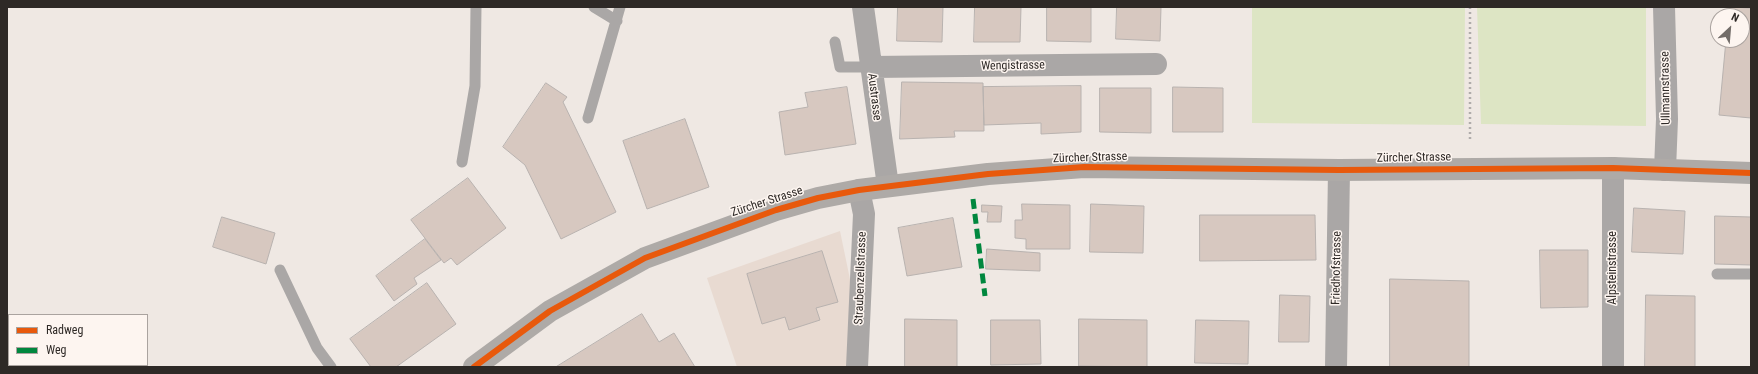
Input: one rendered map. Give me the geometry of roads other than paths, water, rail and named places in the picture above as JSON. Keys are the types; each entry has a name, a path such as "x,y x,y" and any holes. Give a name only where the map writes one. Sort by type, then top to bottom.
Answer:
{"main road":[{"name":"Zürcher Strasse","path":"474,367 550,311 645,258 776,210 818,198 859,190 988,174 1084,167 1339,170 1613,168 1751,173"}],"street":[{"name":"Austrasse","path":"863,7 888,186"},
{"name":"Ullmannstrasse","path":"1664,7 1667,119 1665,170"},
{"name":"Wengistrasse","path":"871,67 1156,64"},
{"name":"Alpsteinstrasse","path":"1613,168 1613,367"},
{"name":"Friedhofstrasse","path":"1336,367 1339,170"},
{"name":"Straubenzellstrasse","path":"857,367 864,214 859,190"}],"lane":[{"path":"462,162 475,86 476,7"},
{"path":"594,7 617,21"},
{"path":"588,118 620,7"},
{"path":"836,42 840,67 871,67"},
{"path":"280,270 317,348 331,367"},
{"path":"1717,274 1751,274"}]}
